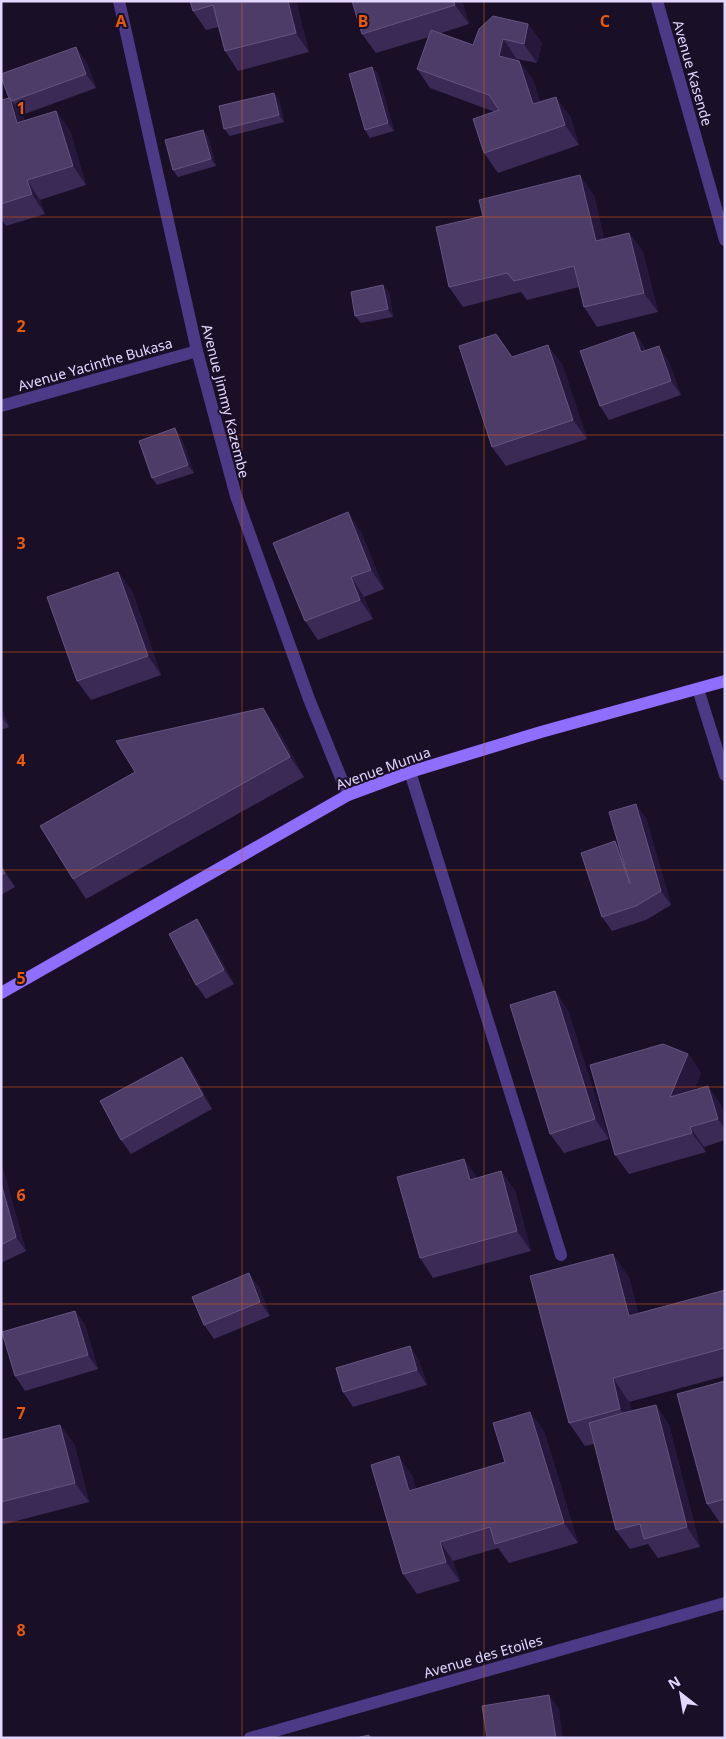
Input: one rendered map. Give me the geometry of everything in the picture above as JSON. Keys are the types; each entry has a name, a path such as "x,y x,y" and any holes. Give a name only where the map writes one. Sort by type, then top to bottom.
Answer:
{"main road":[{"name":"Avenue Munua","path":"1,993 348,795 410,772 541,732 725,681"}],"street":[{"name":"Avenue Jimmy Kazembe","path":"119,1 197,351 236,496 309,699 348,795"},
{"name":"Avenue Kasende","path":"657,1 725,240"},
{"name":"Avenue Yacinthe Bukasa","path":"1,406 197,351"},
{"path":"698,689 725,775"},
{"path":"410,772 561,1255"},
{"name":"Avenue des Etoiles","path":"250,1738 725,1603"}],"building":[{"path":"190,1 288,1 296,33 225,51 213,5 193,11"},
{"path":"352,1 454,1 455,5 362,34"},
{"path":"493,16 528,24 524,44 503,39 499,56 519,61 533,104 556,97 565,125 484,153 473,119 499,110 489,95 417,69 431,30 473,45 479,29"},
{"path":"76,47 86,74 12,101 9,98 1,74"},
{"path":"372,67 388,123 365,130 349,74"},
{"path":"274,93 279,115 224,129 219,106"},
{"path":"10,98 17,123 56,111 73,166 27,180 32,194 1,204 1,100"},
{"path":"203,130 211,159 173,170 165,140"},
{"path":"580,175 596,241 629,233 644,293 584,307 574,266 514,281 507,273 449,287 436,227 483,216 479,200"},
{"path":"383,285 388,309 355,316 351,292"},
{"path":"634,332 641,352 659,346 671,381 600,406 580,351"},
{"path":"496,334 512,357 548,345 573,420 492,447 459,346"},
{"path":"175,428 188,465 152,478 139,441"},
{"path":"348,512 371,570 351,577 360,600 305,621 273,543"},
{"path":"118,572 148,656 77,681 47,597"},
{"path":"263,708 290,757 73,879 40,826 135,772 116,741"},
{"path":"636,804 661,891 636,906 602,917 581,853 615,841 630,884 609,812"},
{"path":"1,867 5,873 1,875"},
{"path":"197,919 224,970 196,985 169,934"},
{"path":"555,991 595,1119 550,1134 510,1005"},
{"path":"663,1044 688,1054 670,1097 708,1086 718,1119 690,1127 692,1133 615,1155 590,1065"},
{"path":"182,1057 203,1095 121,1140 100,1101"},
{"path":"464,1159 470,1180 501,1171 517,1231 420,1258 397,1177"},
{"path":"1,1183 16,1237 1,1245"},
{"path":"613,1254 629,1316 725,1290 725,1348 613,1378 620,1409 569,1423 530,1276"},
{"path":"249,1273 260,1302 204,1325 192,1297"},
{"path":"75,1311 88,1355 15,1376 2,1332"},
{"path":"410,1346 417,1370 343,1392 336,1368"},
{"path":"725,1381 725,1499 707,1504 677,1394"},
{"path":"656,1405 687,1527 644,1539 640,1524 616,1530 589,1423"},
{"path":"530,1412 564,1523 495,1544 490,1527 440,1542 446,1562 403,1574 371,1465 399,1456 409,1491 505,1462 493,1423"},
{"path":"60,1425 75,1483 1,1502 1,1440"},
{"path":"549,1695 556,1738 487,1738 482,1706"},
{"path":"369,1735 370,1738 356,1738"}]}
